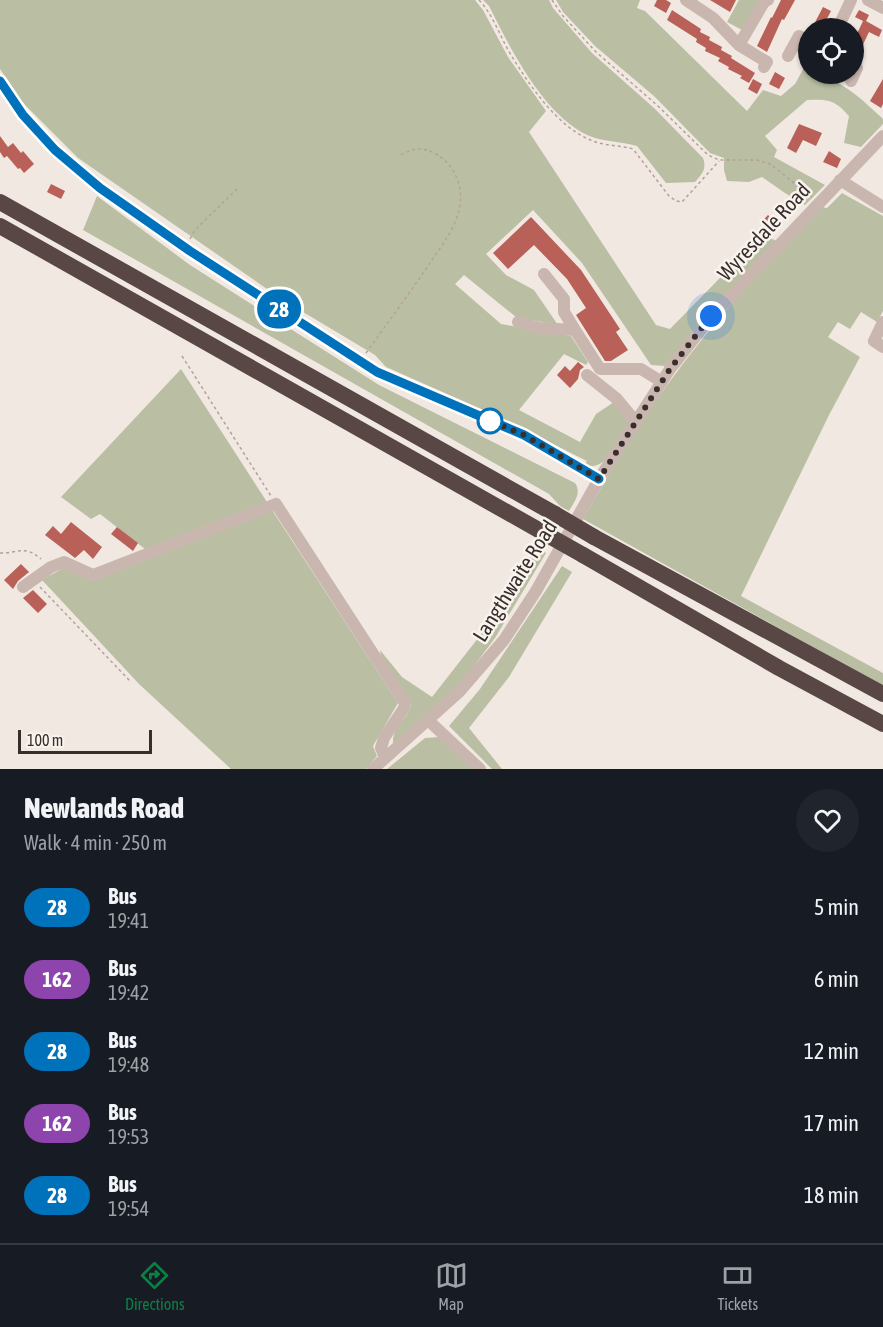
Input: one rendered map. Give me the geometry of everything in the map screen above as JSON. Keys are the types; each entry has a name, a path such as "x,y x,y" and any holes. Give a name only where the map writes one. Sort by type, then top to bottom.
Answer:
{"highway":[{"path":"0,202 594,537 883,694"},
{"path":"0,226 779,668 883,724"}],"street":[{"path":"686,0 713,18 739,45 767,62 764,67"},
{"path":"739,45 764,2 768,0"},
{"path":"843,18 851,0"},
{"path":"868,0 883,8"},
{"path":"788,56 798,38"},
{"path":"0,81 23,115 55,150 100,188 185,248 377,372 524,435 599,479"},
{"name":"Wyresdale Road","path":"599,479 662,381 711,316 883,136"},
{"path":"840,180 883,207"},
{"path":"544,274 564,299 564,312 600,369 641,369 662,381"},
{"path":"518,322 540,328 575,330"},
{"path":"883,322 874,341 883,346"},
{"path":"587,375 617,399 636,422"},
{"name":"Langthwaite Road","path":"373,769 459,692 504,640 536,591 599,479"},
{"path":"28,584 51,567 64,562 93,575 276,504 405,703 384,738 381,748 385,757"},
{"path":"428,720 480,769"}],"path":[{"path":"479,0 486,8 511,55 550,108 580,135 594,141 633,149 669,196 676,201 682,202 719,160"},
{"path":"552,0 563,16 596,52 658,106 708,155 719,160 757,160 771,164 818,202"},
{"path":"361,361 452,230 461,204 461,190 457,178 446,162 426,150 411,149 401,154"},
{"path":"185,248 195,230 238,188"},
{"path":"182,356 276,504"},
{"path":"0,553 23,549 35,554 51,567"},
{"path":"28,584 130,682"}],"green space":[{"path":"0,0 475,0 483,10 508,57 546,111 529,132 656,325 670,329 762,235 777,241 705,316 665,366 651,365 582,263 533,210 486,254 506,275 534,290 558,325 516,317 464,275 455,284 501,324 571,336 588,362 586,365 564,354 519,410 580,442 596,414 614,402 630,423 605,460 592,466 585,464 587,461 499,417 386,367 375,355 283,300 78,158 23,103 0,69"},
{"path":"483,0 549,0 553,8 592,53 654,108 703,158 703,171 695,182 666,183 637,146 593,137 571,125 556,112 529,78 489,6"},
{"path":"556,0 640,0 637,8 645,11 747,111 763,90 781,96 798,79 798,84 840,84 883,119 883,124 861,147 844,143 849,116 831,102 807,100 765,136 777,150 774,157 825,185 805,205 762,177 749,182 727,181 724,158 710,153 655,97 595,46 563,12"},
{"path":"739,0 760,0 744,31 727,22"},
{"path":"842,193 883,216 883,311 877,322 861,312 850,329 838,322 828,337 860,357 829,415 741,596 883,673 883,686 583,519 637,429 706,334 821,207 827,208"},
{"path":"97,196 190,265 379,385 575,483 578,490 569,511 560,506 549,494 83,230"},
{"path":"181,369 267,502 145,549 100,514 91,519 61,497"},
{"path":"272,510 398,703 373,746 377,756 366,769 231,769 139,684 42,580 65,567 93,581"},
{"path":"537,546 546,553 495,638 462,682 393,744 395,732 410,710 411,704 381,656 380,650 402,677 432,697 486,628"},
{"path":"562,566 572,572 509,677 469,728 502,769 492,769 449,726 480,689"},
{"path":"440,737 473,769 387,769 425,738"}],"building":[{"path":"657,0 666,0 671,3 666,13 654,6"},
{"path":"710,0 736,0 730,12"},
{"path":"781,0 795,0 784,20 782,19 767,52 757,46"},
{"path":"823,7 831,11 827,18 817,18"},
{"path":"672,10 701,29 700,32 722,47 721,50 732,56 731,58 755,73 749,83 718,61 720,58 705,51 706,48 696,42 697,39 667,20"},
{"path":"859,10 869,15 866,21 882,30 879,37 869,32 864,42 864,18 855,17"},
{"path":"775,72 785,78 779,89 769,84"},
{"path":"753,79 762,84 757,94 748,89"},
{"path":"883,79 883,104 881,108 870,101"},
{"path":"799,124 822,133 816,146 803,140 796,153 787,148"},
{"path":"0,136 8,147 13,143 34,164 24,173 7,156 4,158 0,152"},
{"path":"829,151 841,159 837,168 823,162"},
{"path":"51,184 65,191 61,199 47,192"},
{"path":"768,215 776,222 768,230 761,222"},
{"path":"531,217 581,270 620,329 616,332 628,350 611,361 605,361 576,315 586,308 567,279 534,245 508,269 493,253"},
{"path":"578,362 584,367 570,388 557,375 565,366 570,371"},
{"path":"71,522 102,547 93,559 84,550 75,558 45,535 53,526 61,534"},
{"path":"117,527 138,543 133,551 111,534"},
{"path":"21,564 29,572 18,581 13,589 4,580"},
{"path":"33,590 47,604 38,613 23,598"}],"bus line":[{"name":"28","path":"0,81 23,115 55,150 100,188 190,251 377,372 524,435 599,479"}],"route":[{"path":"490,421 482,417 524,435 599,479 670,369 711,316"}]}
